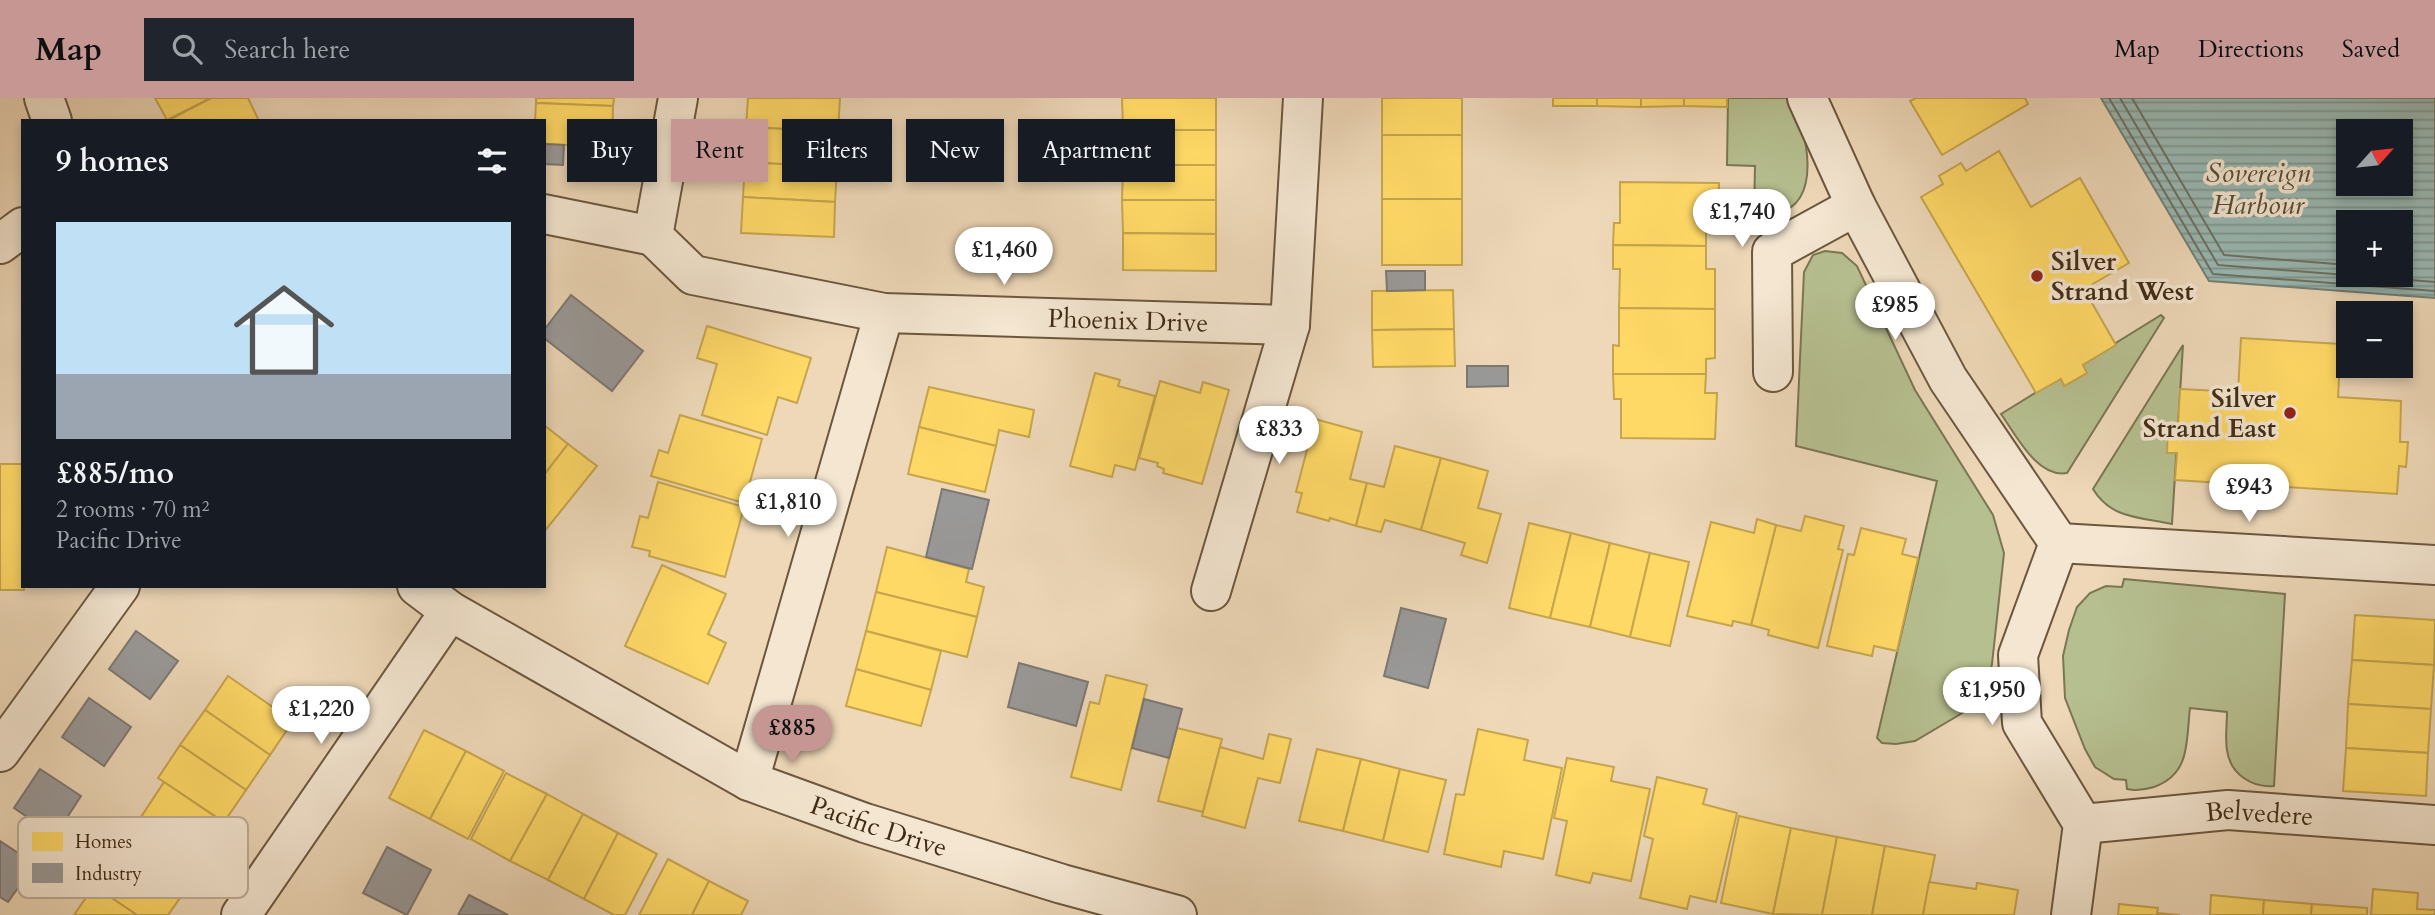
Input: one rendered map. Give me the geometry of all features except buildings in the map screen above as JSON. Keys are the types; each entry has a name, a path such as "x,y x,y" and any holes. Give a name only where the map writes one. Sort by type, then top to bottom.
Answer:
{"street":[{"path":"44,98 51,119"},
{"path":"546,214 653,236 678,98"},
{"path":"1211,591 1290,325 1303,98"},
{"path":"1807,98 1856,206 1948,379 2059,542"},
{"path":"1773,372 1772,252 1856,206"},
{"path":"0,244 21,228"},
{"name":"Phoenix Drive","path":"653,236 693,275 884,313 1290,325"},
{"path":"749,780 884,313"},
{"path":"2059,542 2435,565"},
{"path":"2059,542 2018,656 2022,723 2083,824 2071,915"},
{"path":"0,752 119,588"},
{"name":"Pacific Drive","path":"420,588 450,611 749,780 865,823 1062,884 1177,915"},
{"path":"241,915 450,611"},
{"name":"Belvedere","path":"2083,824 2228,810 2435,825"}],"green space":[{"path":"1728,98 1791,98 1802,128 1808,163 1801,195 1791,207 1776,214 1754,214 1755,166 1727,165"},
{"path":"1825,251 1842,253 1857,266 1915,390 1993,515 2004,553 1992,664 1986,690 1969,709 1915,741 1882,743 1877,738 1937,481 1796,446 1804,272 1813,255"},
{"path":"2161,315 2164,318 2067,473 2056,473 2037,462 2001,414"},
{"path":"2183,345 2172,524 2117,511 2100,499 2093,489"},
{"path":"2124,579 2285,594 2274,786 2250,782 2233,766 2226,745 2227,712 2190,708 2187,744 2181,765 2166,781 2147,789 2127,789 2126,780 2114,779 2095,767 2065,698 2063,656 2077,607 2090,593 2106,586 2122,587"}],"water":[{"name":"Sovereign Harbour","path":"2101,98 2435,98 2435,298 2209,281"}],"place":[{"name":"Silver Strand West","path":"2037,276"},
{"name":"Silver Strand East","path":"2290,413"}]}
